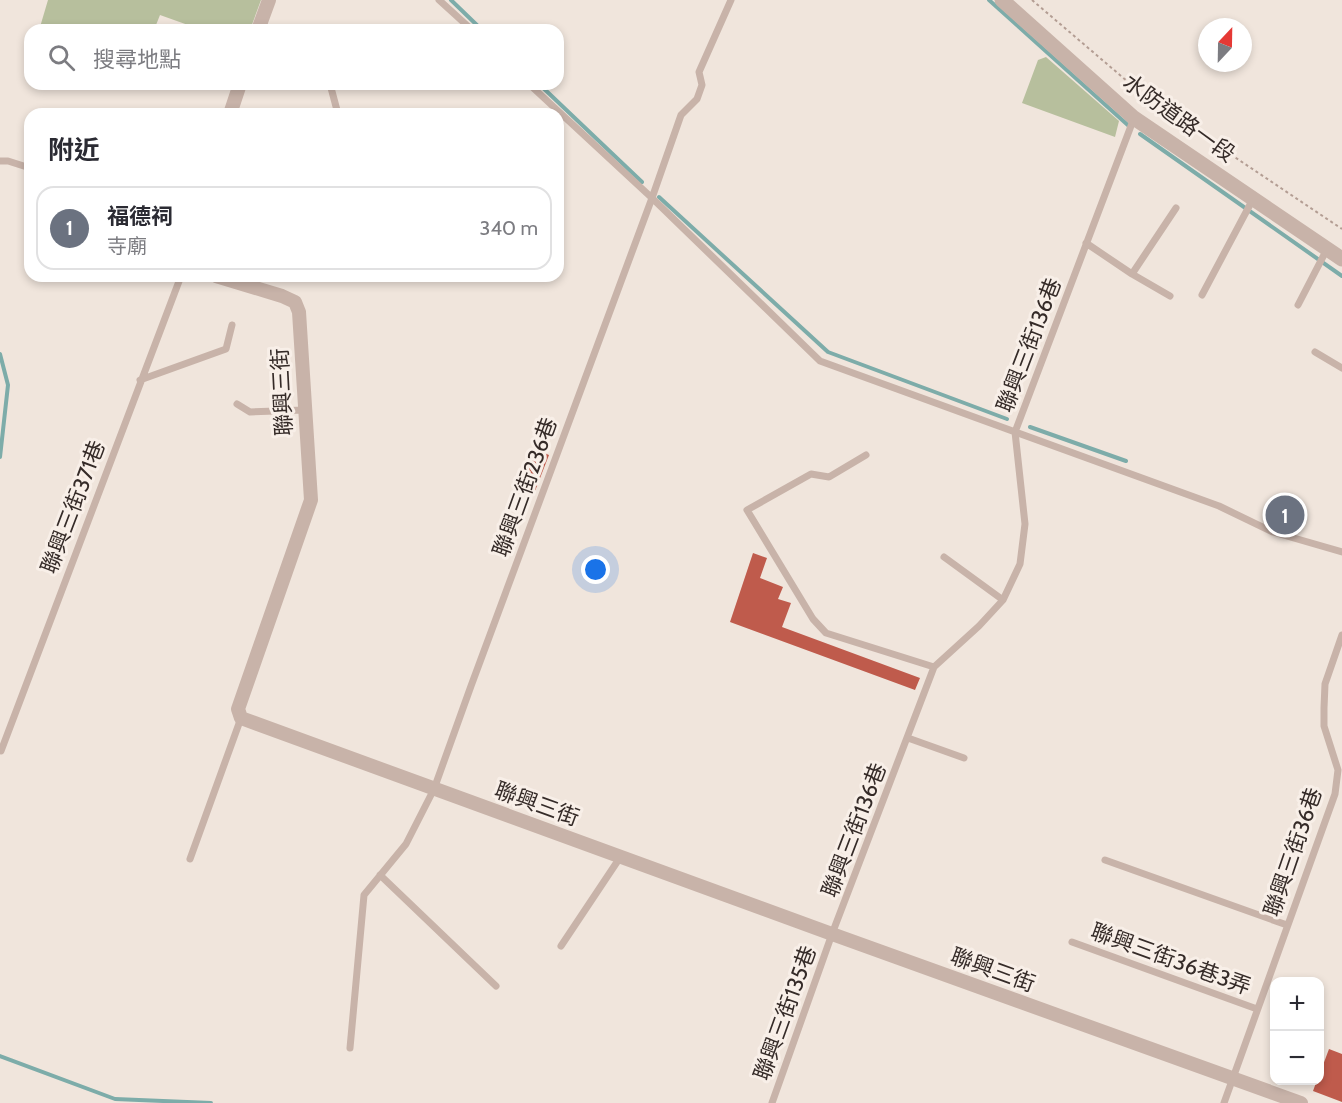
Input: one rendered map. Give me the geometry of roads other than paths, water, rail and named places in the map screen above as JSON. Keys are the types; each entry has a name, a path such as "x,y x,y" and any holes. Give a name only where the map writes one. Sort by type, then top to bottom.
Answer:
{"street":[{"path":"260,24 269,0"},
{"name":"水防道路一段","path":"1002,0 1134,118 1326,252 1342,259"},
{"path":"232,108 238,90"},
{"name":"聯興三街","path":"236,282 295,302 299,312 311,500 238,709 240,718 1301,1103"}],"lane":[{"path":"440,0 466,24"},
{"name":"聯興三街236巷","path":"350,1048 364,895 406,844 434,789 681,115 697,99 702,85 699,72 731,0"},
{"path":"332,90 336,108"},
{"path":"535,90 555,108"},
{"path":"564,116 652,198 820,361 1219,506 1273,532 1342,552"},
{"name":"聯興三街136巷","path":"832,934 909,738 934,667 979,626 1003,600 1020,564 1025,524 1015,432 1134,118"},
{"path":"0,161 8,160 24,166"},
{"path":"1202,295 1252,201"},
{"path":"1132,274 1176,208"},
{"path":"1086,243 1170,296"},
{"path":"1298,305 1326,252"},
{"name":"聯興三街371巷","path":"1,751 179,282"},
{"path":"140,380 226,349 232,325"},
{"path":"1316,352 1342,368"},
{"path":"237,404 250,412 304,410"},
{"path":"866,455 829,477 811,474 747,510 813,619 826,633 934,667"},
{"path":"944,557 1003,600"},
{"name":"聯興三街36巷","path":"1224,1103 1335,794 1338,770 1324,726 1325,684 1342,635"},
{"path":"190,859 240,718"},
{"path":"909,738 964,758"},
{"path":"561,945 621,856"},
{"path":"1105,860 1287,925"},
{"path":"380,875 496,986"},
{"name":"聯興三街135巷","path":"771,1103 832,934"},
{"name":"聯興三街36巷3弄","path":"1072,942 1257,1009"}],"waterway":[{"path":"451,0 476,24"},
{"path":"989,0 1130,127"},
{"path":"545,90 642,182"},
{"path":"1140,134 1342,276"},
{"path":"659,197 828,352 1007,419"},
{"path":"0,354 8,385 0,457"},
{"path":"1030,427 1126,461"},
{"path":"0,1056 115,1099 211,1103"}],"place":[{"name":"福德祠","path":"1285,515"}]}
